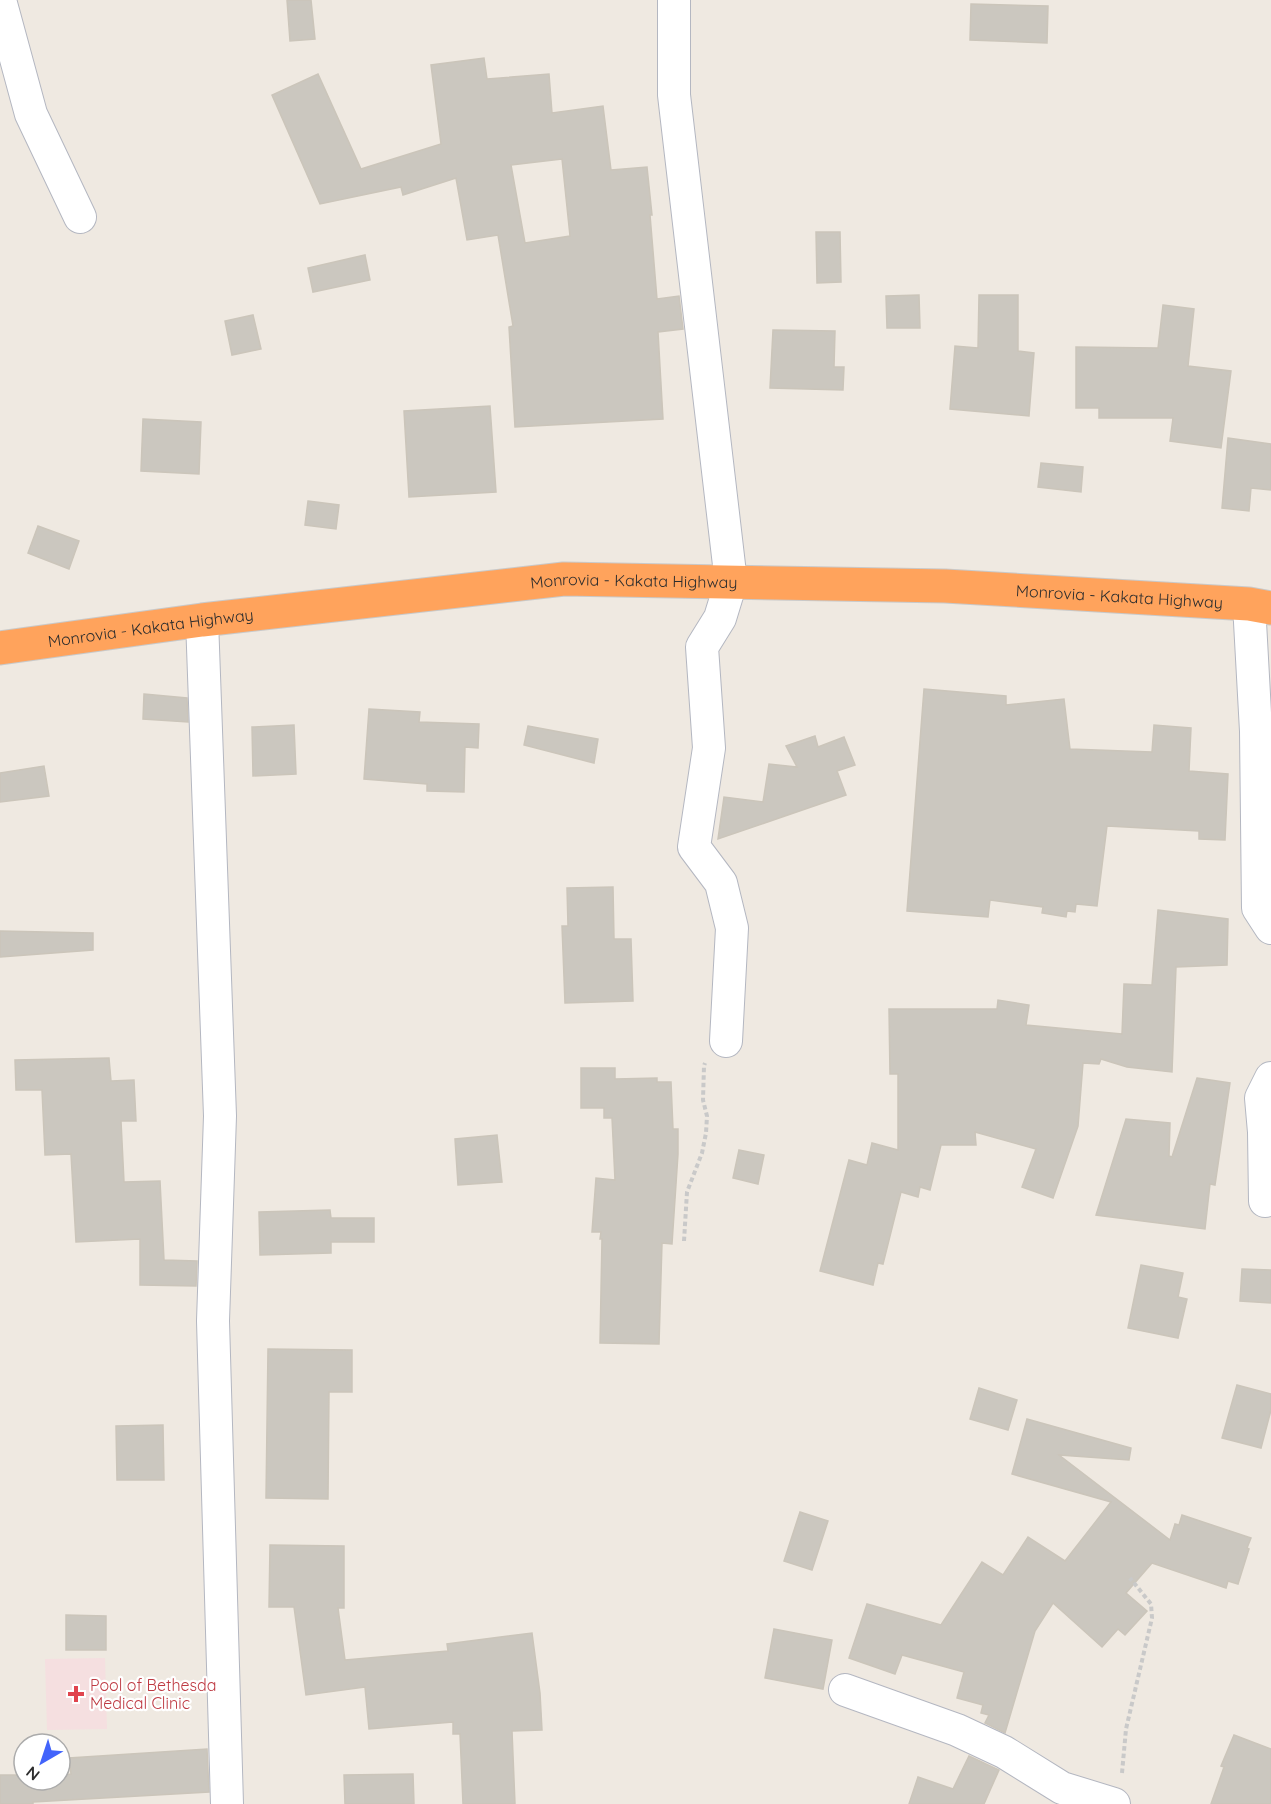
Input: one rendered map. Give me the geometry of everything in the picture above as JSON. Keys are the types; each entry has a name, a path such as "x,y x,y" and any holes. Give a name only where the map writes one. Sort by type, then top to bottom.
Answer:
{"highway":[{"name":"Monrovia - Kakata Highway","path":"0,648 201,620 564,579 945,586 1260,606"}],"street":[{"path":"0,0 31,114 80,217"},
{"path":"674,0 674,95 731,582 720,618 702,647 709,748 694,847 721,883 732,928 726,1041"},
{"path":"1260,606 1256,731 1258,908 1271,928"},
{"path":"201,620 220,1116 213,1321 227,1804"},
{"path":"1265,1201 1261,1098 1271,1078"},
{"path":"845,1690 957,1730 1004,1752 1062,1788 1118,1793"}],"path":[{"path":"684,1240 687,1192 702,1153 706,1134 707,1116 703,1100 704,1066 712,1052 726,1041"},
{"path":"1118,1793 1126,1729 1152,1618 1151,1604 1130,1578"}],"shaded area":[{"name":"Pool of Bethesda Medical Clinic","path":"105,1658 107,1729 47,1730 45,1659"}],"building":[{"path":"287,0 311,0 315,39 290,41"},
{"path":"971,4 1048,6 1047,43 970,40"},
{"path":"484,58 487,79 549,74 552,113 603,106 611,170 647,167 657,299 679,296 683,329 658,332 663,419 515,427 509,327 513,326 498,235 467,240 456,178 403,195 401,187 320,204 272,95 318,74 361,169 441,144 431,65","holes":["562,159 570,236 525,243 511,165"]},
{"path":"816,232 840,232 841,282 817,283"},
{"path":"365,255 370,280 313,292 308,268"},
{"path":"919,295 920,328 887,328 886,296"},
{"path":"979,295 1018,295 1018,351 1034,353 1029,416 950,409 955,346 978,348"},
{"path":"1163,305 1194,309 1188,366 1231,371 1221,448 1170,441 1173,418 1099,418 1099,408 1076,408 1076,347 1158,348"},
{"path":"253,315 261,349 232,355 225,321"},
{"path":"773,330 835,331 834,367 844,367 843,390 770,388"},
{"path":"490,406 496,492 409,497 404,411"},
{"path":"143,419 201,422 199,474 141,471"},
{"path":"1228,438 1271,444 1271,490 1251,488 1249,511 1222,508"},
{"path":"1041,463 1083,467 1081,492 1038,487"},
{"path":"308,501 339,505 336,529 305,525"},
{"path":"38,526 79,541 69,569 28,553"},
{"path":"924,689 1006,696 1006,705 1064,699 1070,749 1152,752 1154,725 1191,728 1189,771 1228,774 1225,840 1199,839 1199,831 1107,826 1097,906 1076,904 1075,912 1067,911 1066,917 1042,913 1043,907 990,900 988,917 907,911"},
{"path":"144,694 187,698 188,722 143,719"},
{"path":"369,709 420,712 419,722 479,724 478,748 465,747 464,792 427,791 427,784 364,779"},
{"path":"294,725 296,774 253,776 252,727"},
{"path":"528,726 598,739 594,763 524,745"},
{"path":"815,736 818,747 844,737 855,765 837,771 846,795 718,839 724,797 763,802 769,764 797,767 786,746"},
{"path":"44,766 49,796 0,802 0,773"},
{"path":"613,887 614,939 631,939 633,1001 565,1003 562,926 568,926 567,888"},
{"path":"1158,910 1228,919 1227,965 1176,967 1172,1072 1127,1067 1101,1059 1099,1064 1083,1063 1078,1126 1053,1198 1022,1187 1036,1149 975,1132 976,1145 941,1145 930,1190 920,1187 918,1197 901,1192 883,1264 878,1263 873,1285 820,1271 849,1160 867,1165 872,1143 898,1150 898,1074 890,1074 889,1009 997,1009 998,1000 1029,1005 1026,1025 1122,1034 1124,984 1152,985"},
{"path":"0,931 93,933 93,950 0,957"},
{"path":"109,1058 111,1081 134,1080 136,1121 121,1121 124,1182 160,1181 164,1260 197,1261 196,1286 140,1285 140,1239 76,1242 71,1154 45,1155 42,1090 16,1090 15,1060"},
{"path":"581,1068 615,1068 615,1079 657,1078 657,1082 671,1082 673,1129 678,1129 678,1154 672,1244 662,1243 659,1344 600,1343 602,1239 600,1239 601,1232 592,1232 596,1178 615,1180 612,1118 604,1118 604,1108 581,1108"},
{"path":"1197,1078 1230,1083 1215,1185 1210,1184 1205,1229 1096,1215 1126,1119 1170,1123 1169,1156 1172,1157"},
{"path":"497,1135 502,1182 458,1185 455,1139"},
{"path":"739,1150 764,1155 758,1184 733,1178"},
{"path":"330,1210 331,1218 374,1218 374,1242 331,1242 331,1253 260,1255 259,1212"},
{"path":"1141,1265 1183,1273 1178,1297 1187,1299 1178,1338 1128,1328"},
{"path":"1242,1269 1271,1270 1271,1303 1240,1301"},
{"path":"268,1349 352,1350 352,1392 329,1392 328,1499 266,1498"},
{"path":"1237,1385 1271,1394 1271,1410 1261,1448 1222,1438"},
{"path":"979,1388 1017,1400 1008,1430 970,1419"},
{"path":"1027,1419 1131,1448 1129,1460 1059,1455 1170,1540 1175,1524 1179,1525 1182,1515 1251,1538 1238,1584 1228,1581 1226,1588 1152,1563 1126,1593 1147,1611 1125,1635 1118,1629 1102,1647 1053,1603 1035,1631 1005,1733 985,1723 989,1715 981,1713 983,1705 957,1698 964,1672 902,1655 895,1674 849,1658 867,1604 941,1625 982,1562 1003,1575 1028,1537 1065,1561 1111,1502 1012,1474"},
{"path":"163,1425 164,1480 117,1480 116,1426"},
{"path":"800,1512 828,1521 812,1570 784,1561"},
{"path":"270,1545 344,1546 344,1608 338,1608 345,1660 448,1651 447,1644 532,1633 540,1693 542,1730 512,1731 515,1804 463,1804 460,1734 453,1734 453,1722 369,1729 365,1687 306,1695 294,1607 269,1607"},
{"path":"66,1615 106,1616 106,1650 66,1650"},
{"path":"774,1629 832,1640 823,1689 765,1678"},
{"path":"1234,1735 1271,1749 1271,1804 1211,1804 1224,1767 1221,1766"},
{"path":"207,1749 209,1792 33,1802 33,1804 0,1804 0,1775 12,1775 12,1792 72,1792 72,1758"},
{"path":"969,1756 999,1770 984,1804 909,1804 918,1777 953,1789"},
{"path":"413,1774 414,1804 345,1804 344,1775"}],"place":[{"name":"Pool of Bethesda Medical Clinic","path":"76,1694"}]}
